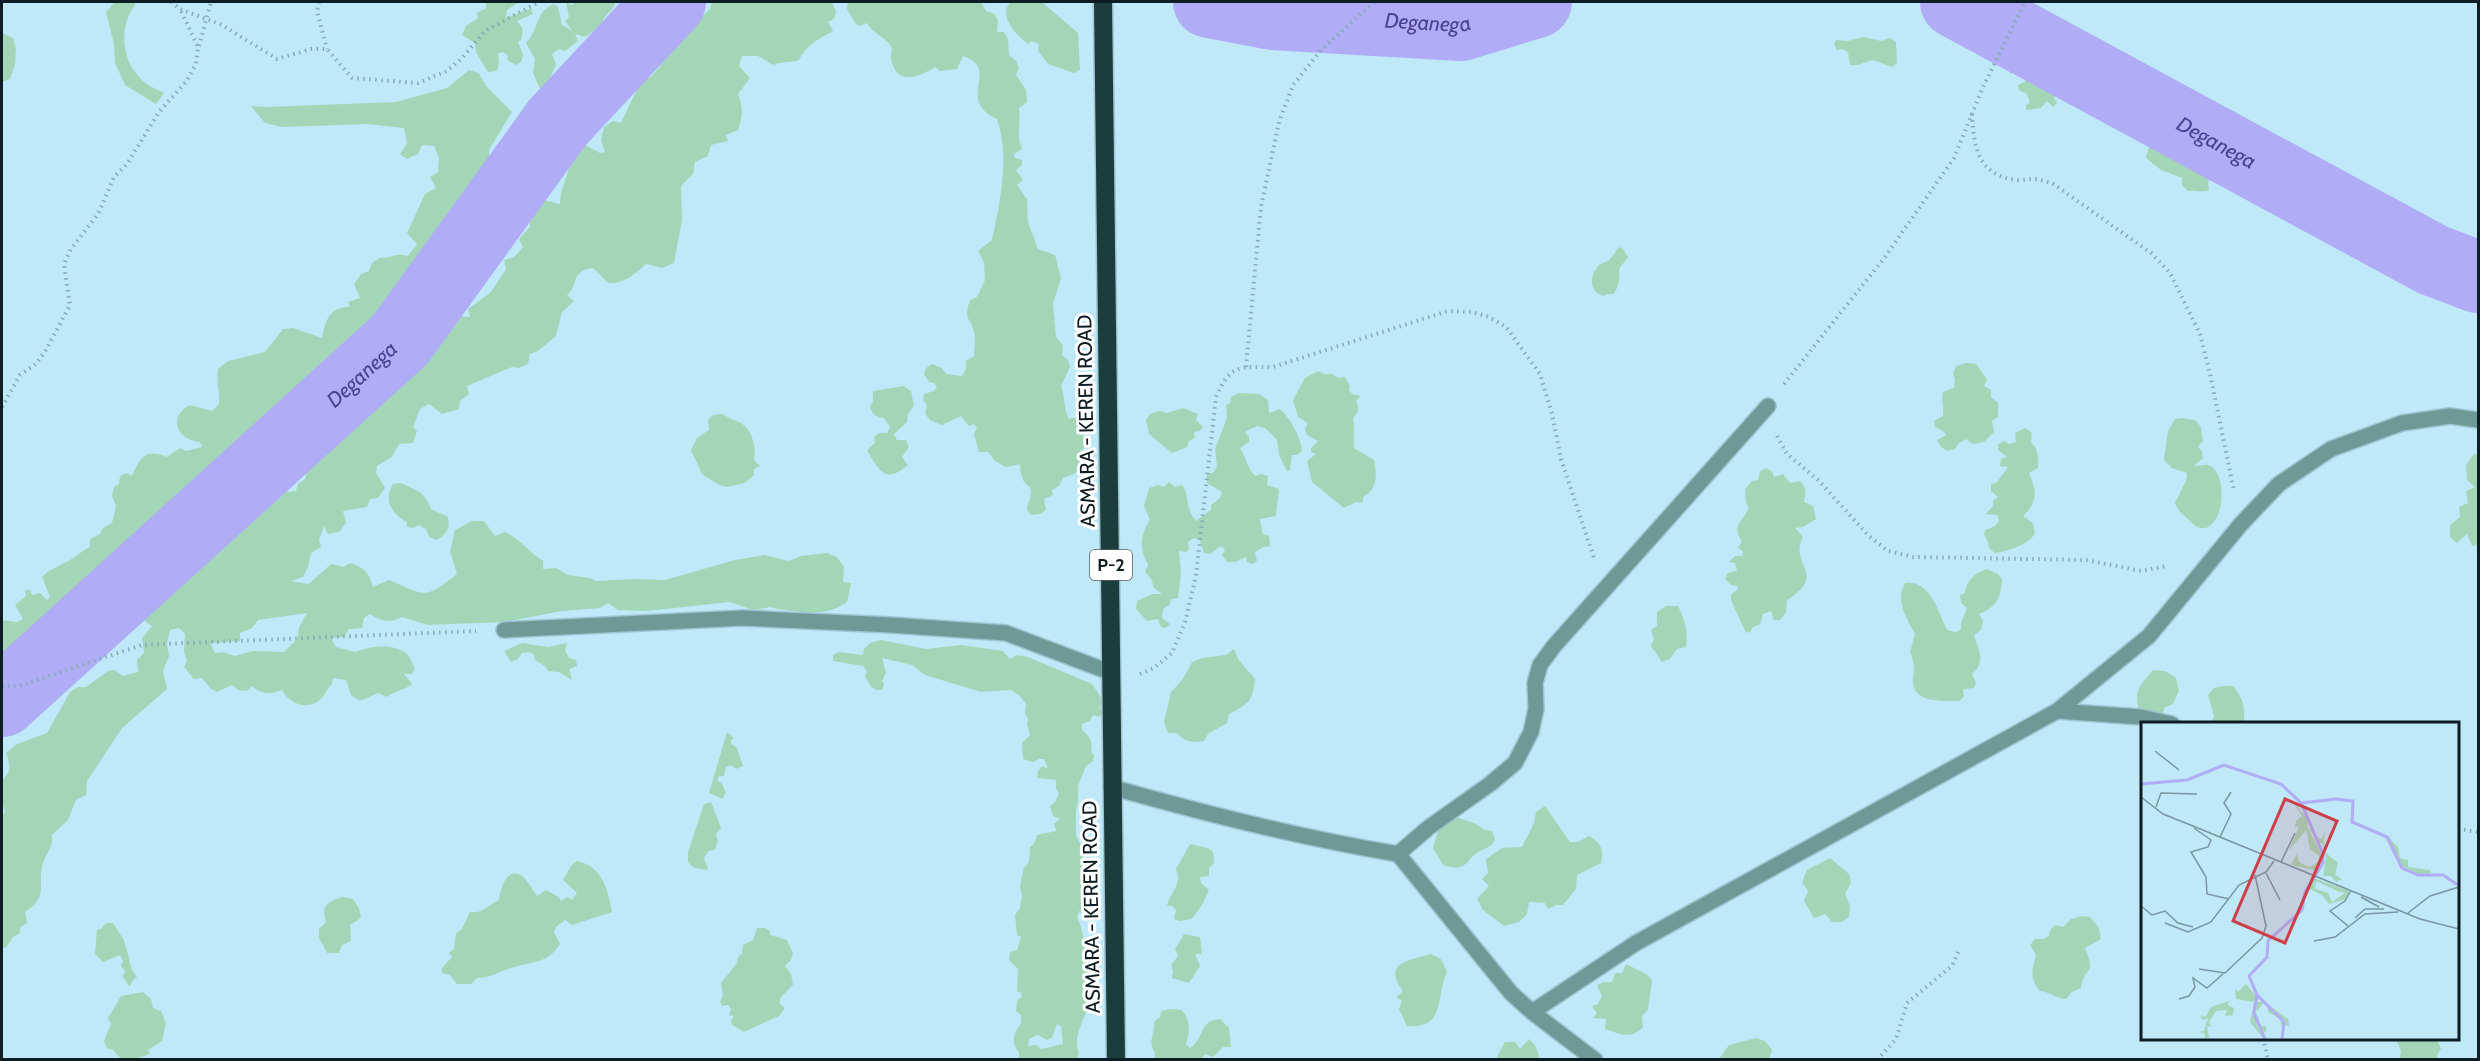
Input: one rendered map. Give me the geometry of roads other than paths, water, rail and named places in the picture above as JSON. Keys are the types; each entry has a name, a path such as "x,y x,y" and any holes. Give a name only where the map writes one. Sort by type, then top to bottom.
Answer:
{"highway":[{"name":"ASMARA - KEREN ROAD","path":"1103,2 1116,1059"}],"street":[{"path":"1398,854 1428,828 1490,784 1515,763 1531,732 1536,709 1535,683 1540,665 1605,588 1768,406"},
{"path":"1532,1012 1636,944 2057,711 2149,636 2241,524 2278,484 2331,449 2402,423 2450,416 2478,420"},
{"path":"504,630 743,618 1006,633 1112,674"},
{"path":"2057,711 2117,714 2166,722"},
{"path":"1111,787 1262,827 1398,854 1511,993 1532,1012 1595,1059"}],"waterway":[{"name":"Deganega","path":"2,701 400,340 558,122 670,2"},
{"name":"Deganega","path":"1209,2 1272,14 1461,25 1536,2"},
{"name":"Deganega","path":"1956,2 2433,260 2478,277"}]}
